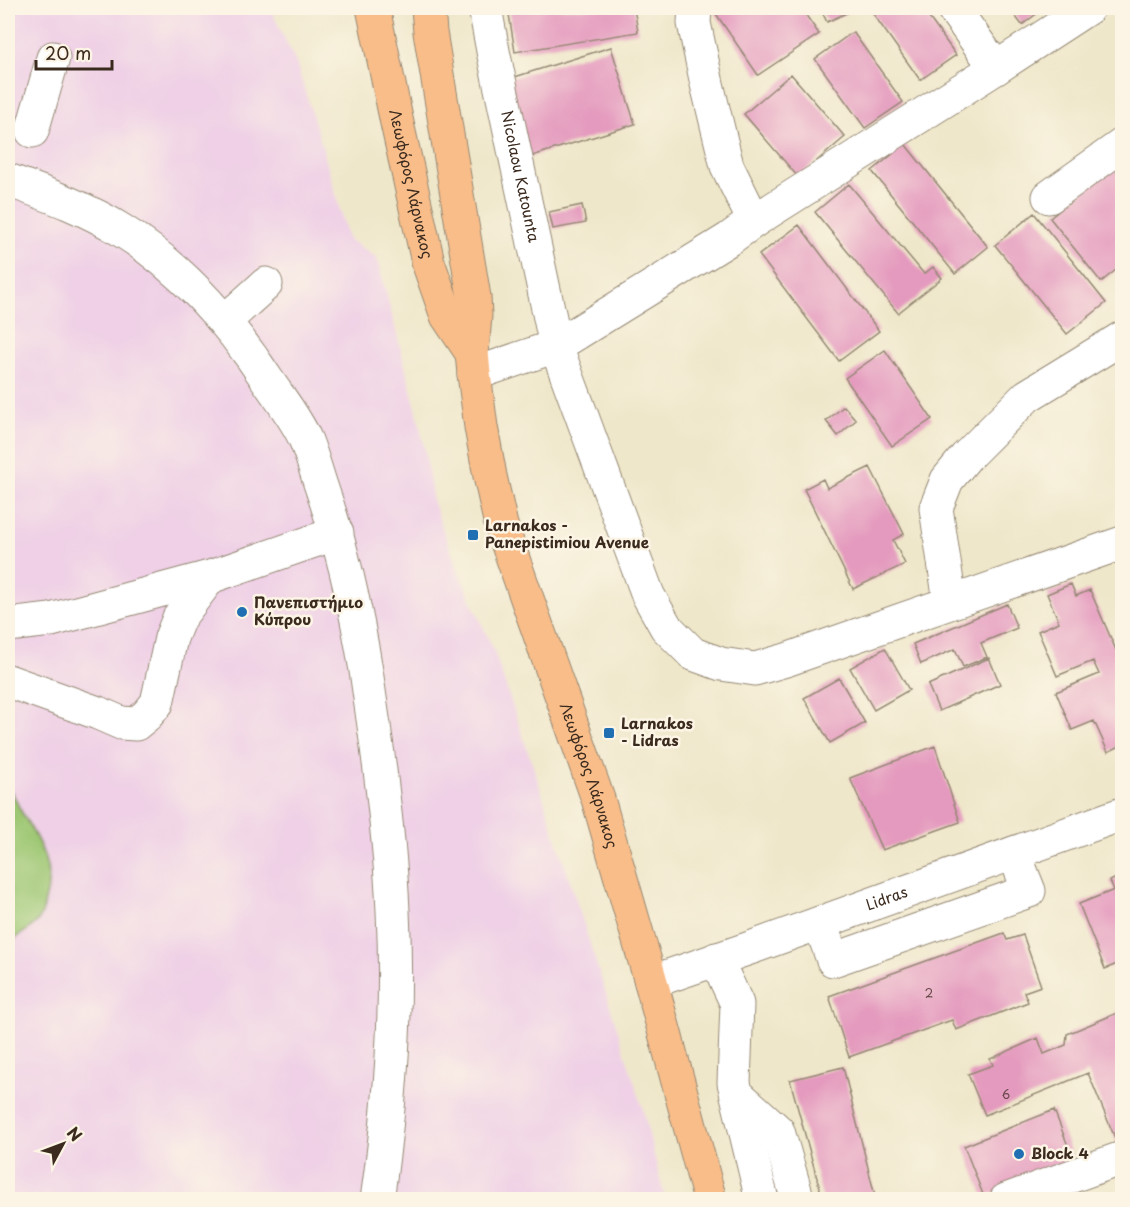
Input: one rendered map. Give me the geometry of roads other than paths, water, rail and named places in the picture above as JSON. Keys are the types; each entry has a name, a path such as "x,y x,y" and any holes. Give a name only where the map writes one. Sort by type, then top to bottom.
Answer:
{"main road":[{"name":"Λεωφόρος Λάρνακος","path":"373,8 428,262 447,316 473,363"},
{"name":"Λεωφόρος Λάρνακος","path":"428,8 474,297 473,363 481,427 501,525 598,799 651,982 710,1200"}],"street":[{"name":"Nicolaou Katounta","path":"485,8 556,346 648,595 666,627 693,654 721,664 755,669 950,602 1120,551"},
{"path":"695,8 694,23 727,166 754,221"},
{"path":"954,8 996,68"},
{"path":"473,363 556,346 729,239 1088,8"},
{"path":"32,131 53,58"},
{"path":"1049,197 1122,145"},
{"path":"8,180 79,208 121,230 182,278 225,321 259,367 306,441 337,533 358,622 367,672 385,811 394,913 393,1029 388,1105 377,1200"},
{"path":"225,321 266,284"},
{"path":"950,602 936,508 946,480 1028,396 1122,338"},
{"path":"8,625 51,620 210,577 337,533"},
{"path":"8,681 121,723 136,724 156,703 168,649 179,618 210,577"},
{"name":"Lidras","path":"651,982 1122,814"},
{"path":"716,959 737,1004 734,1083 762,1200"},
{"path":"738,1095 778,1131 796,1200"},
{"path":"1006,1200 1122,1158"}],"place":[{"name":"Larnakos - Panepistimiou Avenue","path":"473,535"},
{"name":"Πανεπιστήμιο Κύπρου","path":"242,612"},
{"name":"Larnakos - Lidras","path":"609,733"},
{"name":"Block 4","path":"1019,1154"}]}
